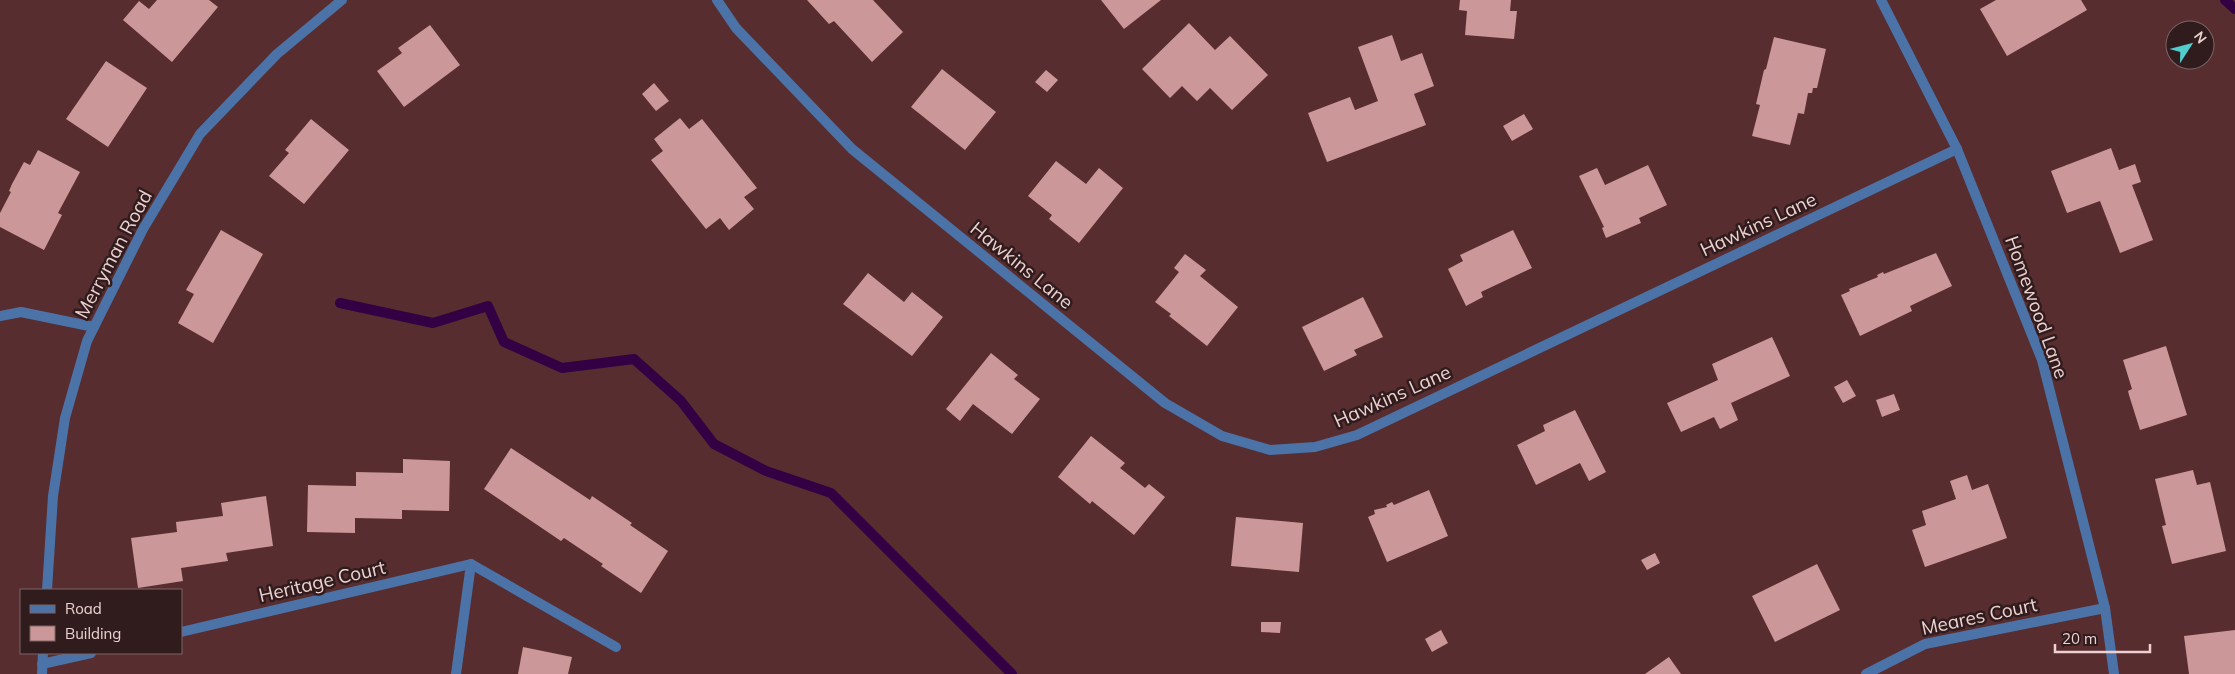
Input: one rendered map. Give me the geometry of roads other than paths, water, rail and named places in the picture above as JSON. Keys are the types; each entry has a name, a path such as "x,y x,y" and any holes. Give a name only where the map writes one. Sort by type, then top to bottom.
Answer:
{"street":[{"name":"Merryman Road","path":"47,589 53,496 65,418 87,341 143,229 200,134 277,54 342,0"},
{"name":"Hawkins Lane","path":"717,0 736,28 852,149 986,260 1165,403 1222,436 1270,450 1315,446 1357,435 1957,149"},
{"name":"Homewood Lane","path":"1881,0 1957,149 2042,360 2105,608 2114,674"},
{"path":"0,316 21,312 94,327"},
{"path":"456,674 471,564 616,647"},
{"name":"Heritage Court","path":"182,632 471,564"},
{"name":"Meares Court","path":"1866,674 1925,644 2105,608"},
{"path":"43,654 42,669 87,654"}],"waterway":[{"path":"2225,0 2235,9"},
{"path":"340,303 433,323 488,306 504,342 562,368 634,359 681,401 714,444 766,471 831,493 1012,674"}]}
